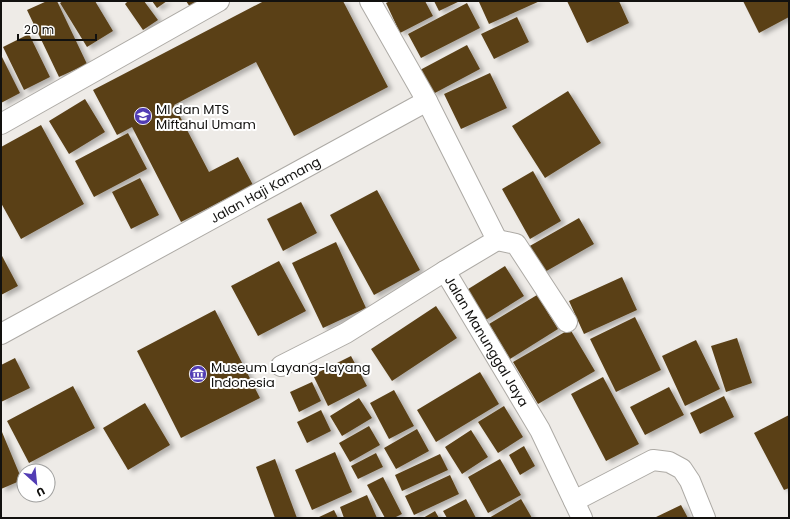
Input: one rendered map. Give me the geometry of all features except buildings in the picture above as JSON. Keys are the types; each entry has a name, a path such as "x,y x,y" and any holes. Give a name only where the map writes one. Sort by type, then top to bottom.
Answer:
{"street":[{"path":"1,124 219,1"},
{"path":"370,1 428,101 497,240 516,244 567,322"},
{"name":"Jalan Haji Kamang","path":"1,334 428,101"},
{"name":"Jalan Manunggal Jaya","path":"497,240 445,271 540,430 578,510"},
{"path":"281,366 346,333 445,271"},
{"path":"578,510 653,460 669,462 682,469 690,481 704,518"}],"place":[{"name":"MI dan MTS Miftahul Umam","path":"143,116"},
{"name":"Museum Layang-layang Indonesia","path":"198,374"}]}
